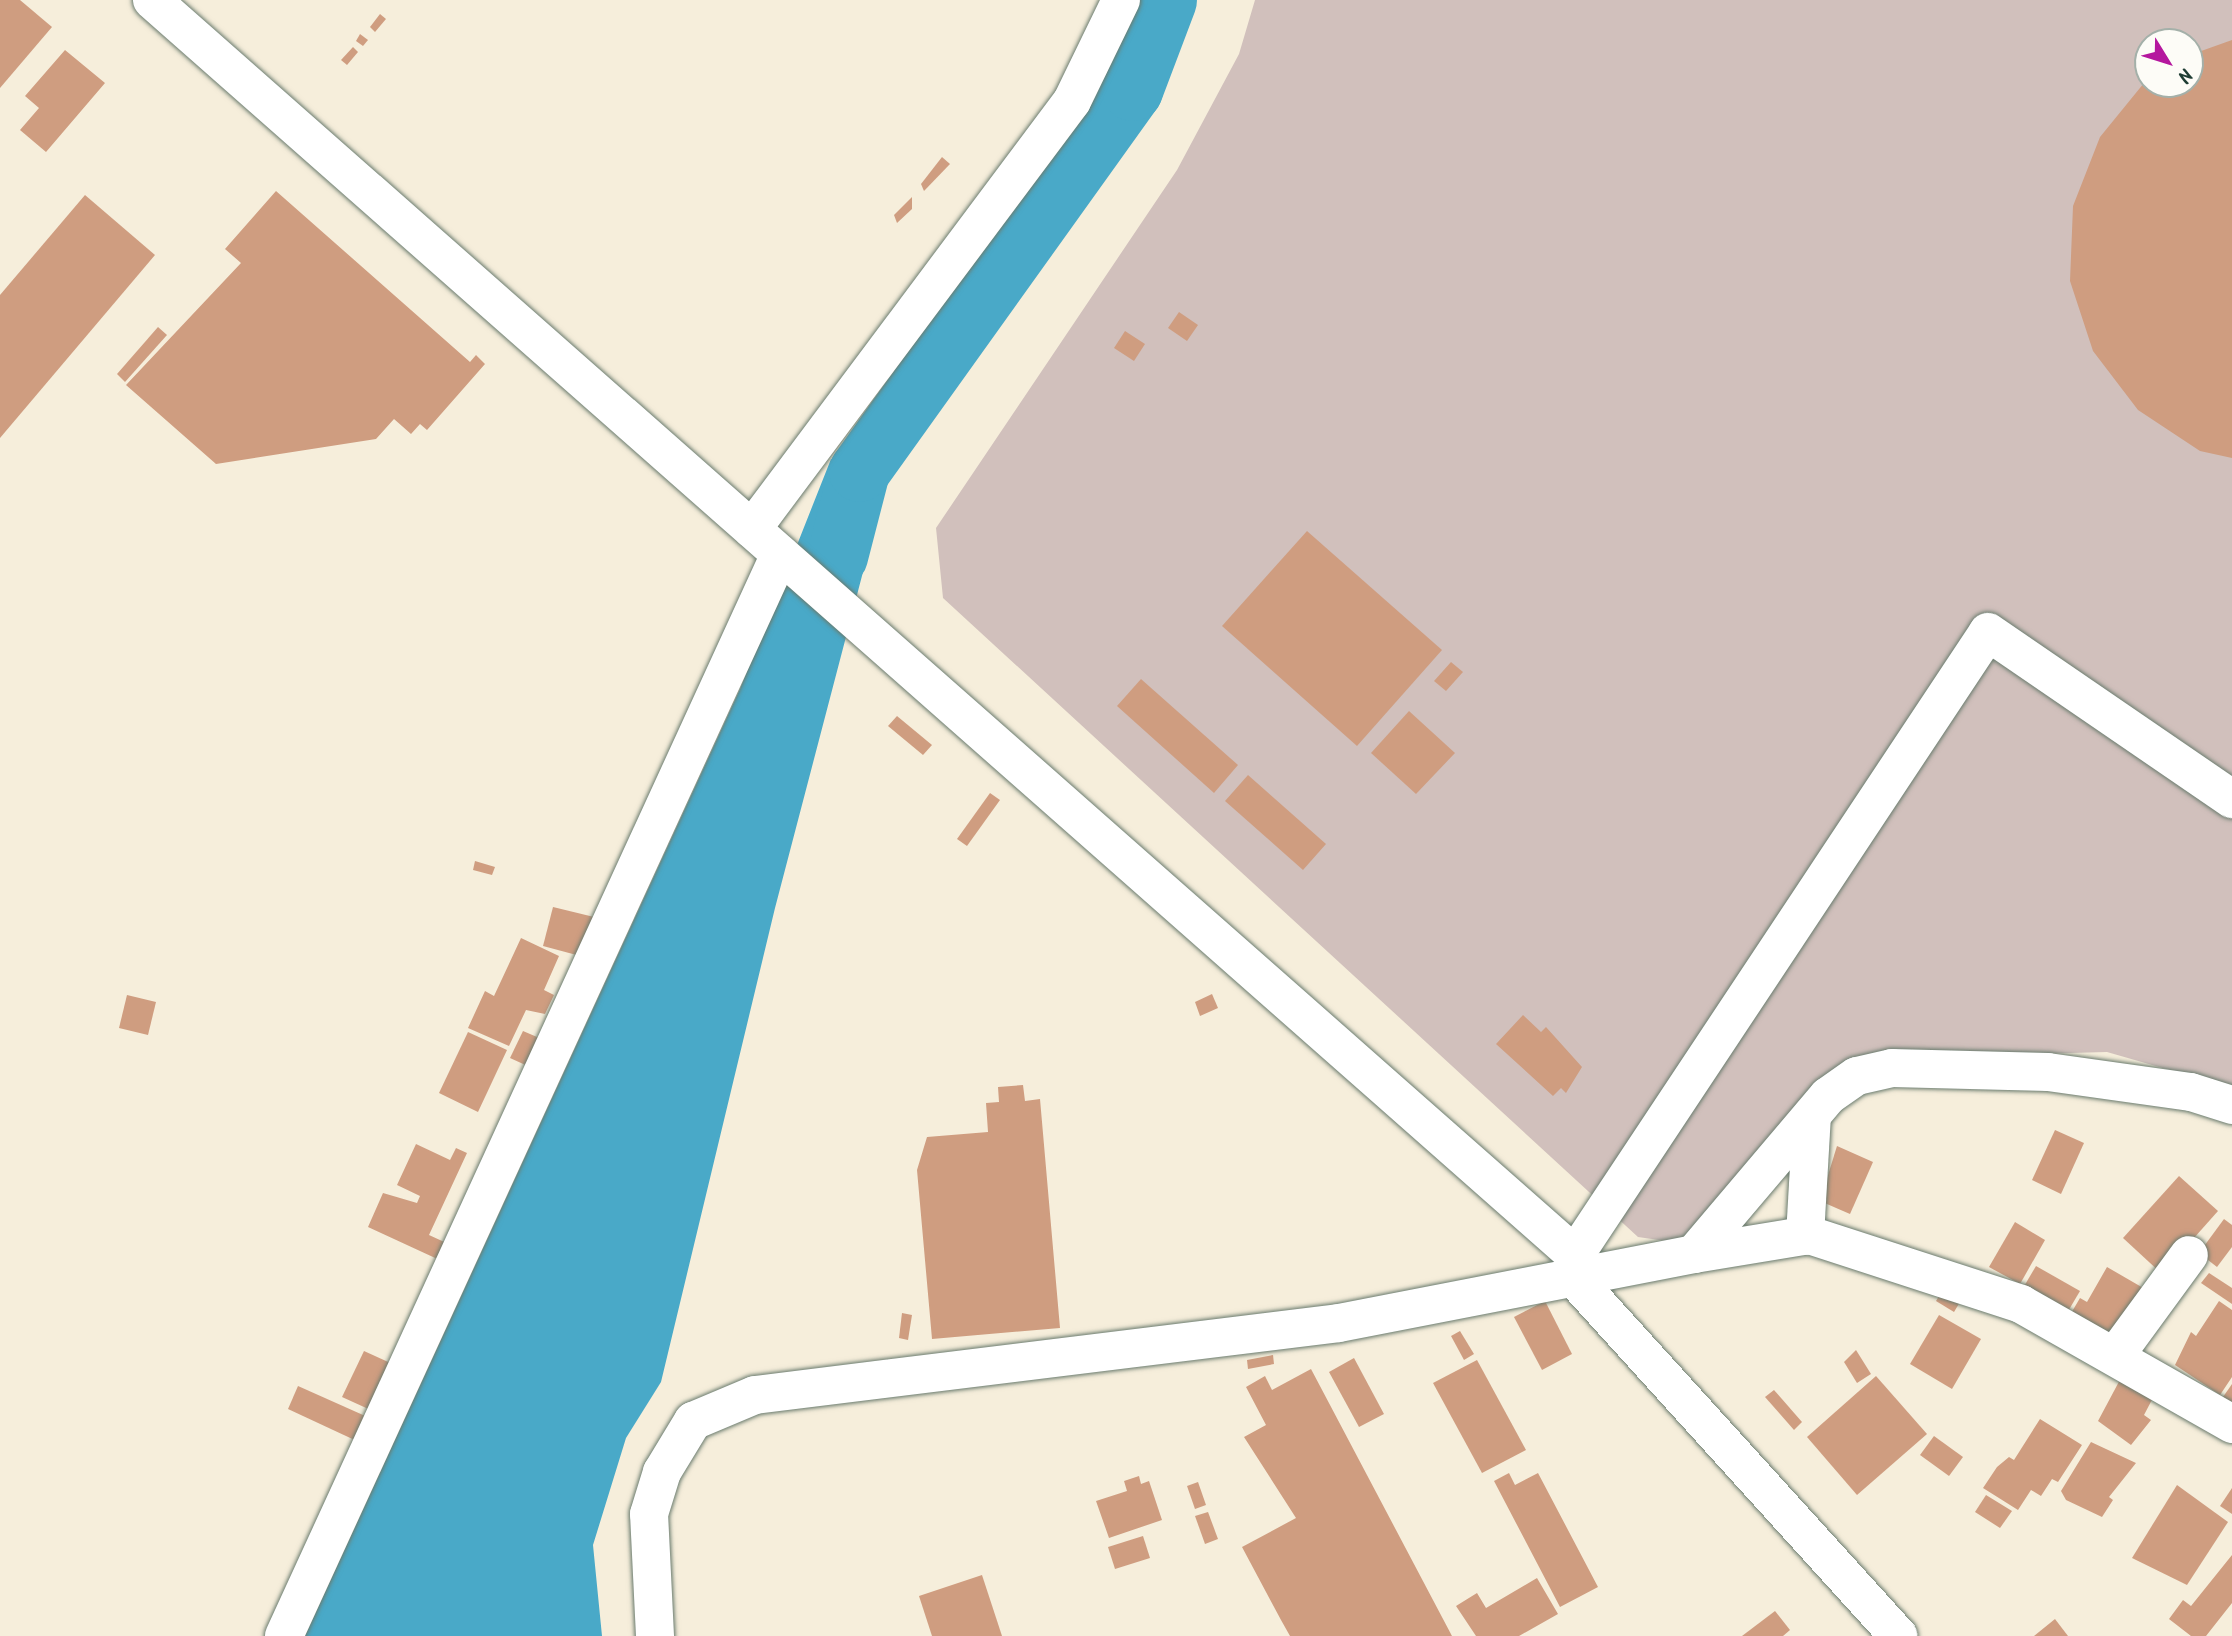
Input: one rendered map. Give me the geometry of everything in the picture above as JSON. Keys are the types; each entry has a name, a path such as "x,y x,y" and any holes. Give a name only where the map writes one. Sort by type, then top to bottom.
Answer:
{"street":[{"path":"152,0 752,529 872,640 1573,1265 1899,1636"},
{"path":"752,529 1072,101 1121,0"},
{"path":"284,1636 784,559"},
{"path":"1573,1265 1988,632 2232,799"},
{"path":"1694,1254 1812,1116 1857,1076 1930,1066 2061,1074 2191,1092 2232,1105"},
{"path":"1805,1236 1812,1116"},
{"path":"655,1636 649,1514 656,1493 693,1421 725,1407 810,1384 875,1385 1339,1323 1573,1265 1694,1254 1805,1236 2021,1304 2232,1424"},
{"path":"2115,1356 2189,1255"}],"shaded area":[{"path":"1255,0 2232,0 2232,1088 2107,1052 1880,1058 1680,1243 1638,1237 943,598 936,528 1177,170 1239,54"}],"water":[{"path":"831,459 885,488 775,908 661,1382 626,1438 593,1545 602,1636 305,1636 740,689"}],"building":[{"path":"0,0 20,0 52,27 0,88"},
{"path":"380,14 386,19 375,32 370,27"},
{"path":"360,34 368,40 363,46 356,41"},
{"path":"2232,40 2232,458 2200,451 2138,410 2093,351 2070,281 2073,206 2100,137 2134,95 2134,98 2204,98 2204,50"},
{"path":"353,47 358,52 347,65 341,60"},
{"path":"65,50 105,83 46,152 20,130 39,108 25,96"},
{"path":"942,157 950,164 924,191 921,184"},
{"path":"276,191 470,362 476,355 485,364 427,430 420,424 411,434 394,419 376,439 216,464 126,385 241,263 225,249"},
{"path":"85,195 155,255 0,438 0,295"},
{"path":"912,197 912,209 897,223 894,215"},
{"path":"1179,312 1198,325 1187,341 1168,328"},
{"path":"158,327 167,335 125,382 117,374"},
{"path":"1125,331 1145,344 1134,361 1114,348"},
{"path":"1307,531 1442,650 1357,746 1222,626"},
{"path":"1451,662 1463,672 1446,691 1434,681"},
{"path":"1141,679 1238,765 1214,793 1117,706"},
{"path":"1409,711 1455,753 1416,794 1371,753"},
{"path":"897,716 932,745 923,755 888,726"},
{"path":"1248,775 1326,844 1303,870 1225,801"},
{"path":"990,793 1000,800 967,846 957,839"},
{"path":"475,861 495,867 492,875 473,870"},
{"path":"553,907 594,917 584,957 543,946"},
{"path":"521,938 559,956 544,990 554,995 545,1014 526,1010 509,1046 468,1028 485,991 494,996"},
{"path":"1212,994 1218,1008 1200,1016 1195,1002"},
{"path":"127,995 156,1002 148,1035 119,1028"},
{"path":"1523,1015 1541,1032 1546,1027 1582,1067 1566,1093 1561,1088 1553,1096 1496,1044"},
{"path":"523,1031 544,1040 532,1068 510,1058"},
{"path":"468,1032 507,1050 478,1112 439,1093"},
{"path":"1023,1085 1025,1101 1040,1099 1060,1328 932,1339 917,1170 927,1137 988,1132 986,1103 999,1102 998,1087"},
{"path":"2055,1130 2084,1143 2061,1194 2032,1180"},
{"path":"416,1144 450,1160 456,1148 467,1153 429,1235 453,1246 446,1263 368,1227 383,1193 417,1203 420,1196 397,1185"},
{"path":"1837,1146 1873,1162 1850,1214 1820,1201"},
{"path":"2179,1176 2218,1211 2162,1274 2123,1238"},
{"path":"2224,1219 2232,1225 2232,1247 2217,1267 2199,1253"},
{"path":"2015,1222 2045,1240 2020,1284 1989,1267"},
{"path":"2036,1266 2080,1291 2067,1313 2023,1288"},
{"path":"2107,1267 2145,1289 2115,1341 2070,1315 2080,1298 2087,1302"},
{"path":"2209,1273 2232,1288 2232,1304 2201,1283"},
{"path":"1945,1286 1963,1297 1954,1312 1936,1301"},
{"path":"1545,1301 1572,1354 1542,1370 1514,1317"},
{"path":"2219,1301 2232,1310 2232,1377 2220,1395 2175,1365 2191,1332 2196,1336"},
{"path":"902,1313 912,1315 908,1340 899,1338"},
{"path":"1939,1315 1981,1339 1952,1389 1910,1364"},
{"path":"1460,1331 1474,1354 1464,1360 1451,1336"},
{"path":"1856,1350 1871,1374 1857,1383 1844,1362"},
{"path":"364,1351 397,1366 375,1412 342,1397"},
{"path":"1273,1355 1274,1364 1248,1369 1247,1360"},
{"path":"1354,1358 1384,1414 1359,1427 1329,1372"},
{"path":"1477,1360 1526,1450 1482,1473 1433,1383"},
{"path":"1311,1369 1452,1636 1290,1636 1242,1547 1296,1518 1244,1437 1266,1425 1246,1387 1265,1376 1272,1390"},
{"path":"1876,1376 1927,1434 1857,1495 1807,1437"},
{"path":"2122,1376 2155,1394 2144,1415 2151,1420 2131,1445 2098,1421"},
{"path":"2232,1384 2232,1403 2223,1397"},
{"path":"298,1386 372,1419 361,1443 288,1409"},
{"path":"1774,1390 1802,1422 1794,1430 1765,1397"},
{"path":"2040,1419 2082,1445 2058,1482 2052,1479 2041,1496 2031,1490 2018,1510 1983,1488 1997,1467 2009,1457 2014,1460"},
{"path":"1934,1436 1963,1457 1949,1476 1920,1455"},
{"path":"2091,1442 2136,1463 2109,1497 2113,1500 2102,1517 2066,1500 2061,1491"},
{"path":"1509,1473 1515,1485 1538,1473 1598,1587 1560,1607 1494,1481"},
{"path":"1139,1476 1141,1484 1149,1481 1162,1520 1109,1538 1096,1501 1127,1491 1124,1481"},
{"path":"1198,1482 1206,1505 1195,1509 1187,1486"},
{"path":"2177,1485 2228,1522 2187,1585 2132,1558"},
{"path":"2232,1488 2232,1514 2220,1506"},
{"path":"1986,1495 2012,1511 2000,1528 1975,1512"},
{"path":"1208,1512 1218,1539 1205,1544 1195,1516"},
{"path":"1143,1536 1150,1558 1115,1569 1108,1547"},
{"path":"2232,1555 2232,1603 2206,1636 2191,1636 2169,1619 2183,1600 2191,1606"},
{"path":"982,1575 1002,1636 932,1636 919,1596"},
{"path":"1537,1578 1558,1614 1519,1636 1476,1636 1456,1606 1477,1593 1486,1608"},
{"path":"1775,1611 1790,1630 1783,1636 1742,1636"},
{"path":"2055,1619 2068,1636 2034,1636"}],"waterway":[{"path":"837,556 859,471 1132,90 1166,0"}]}
